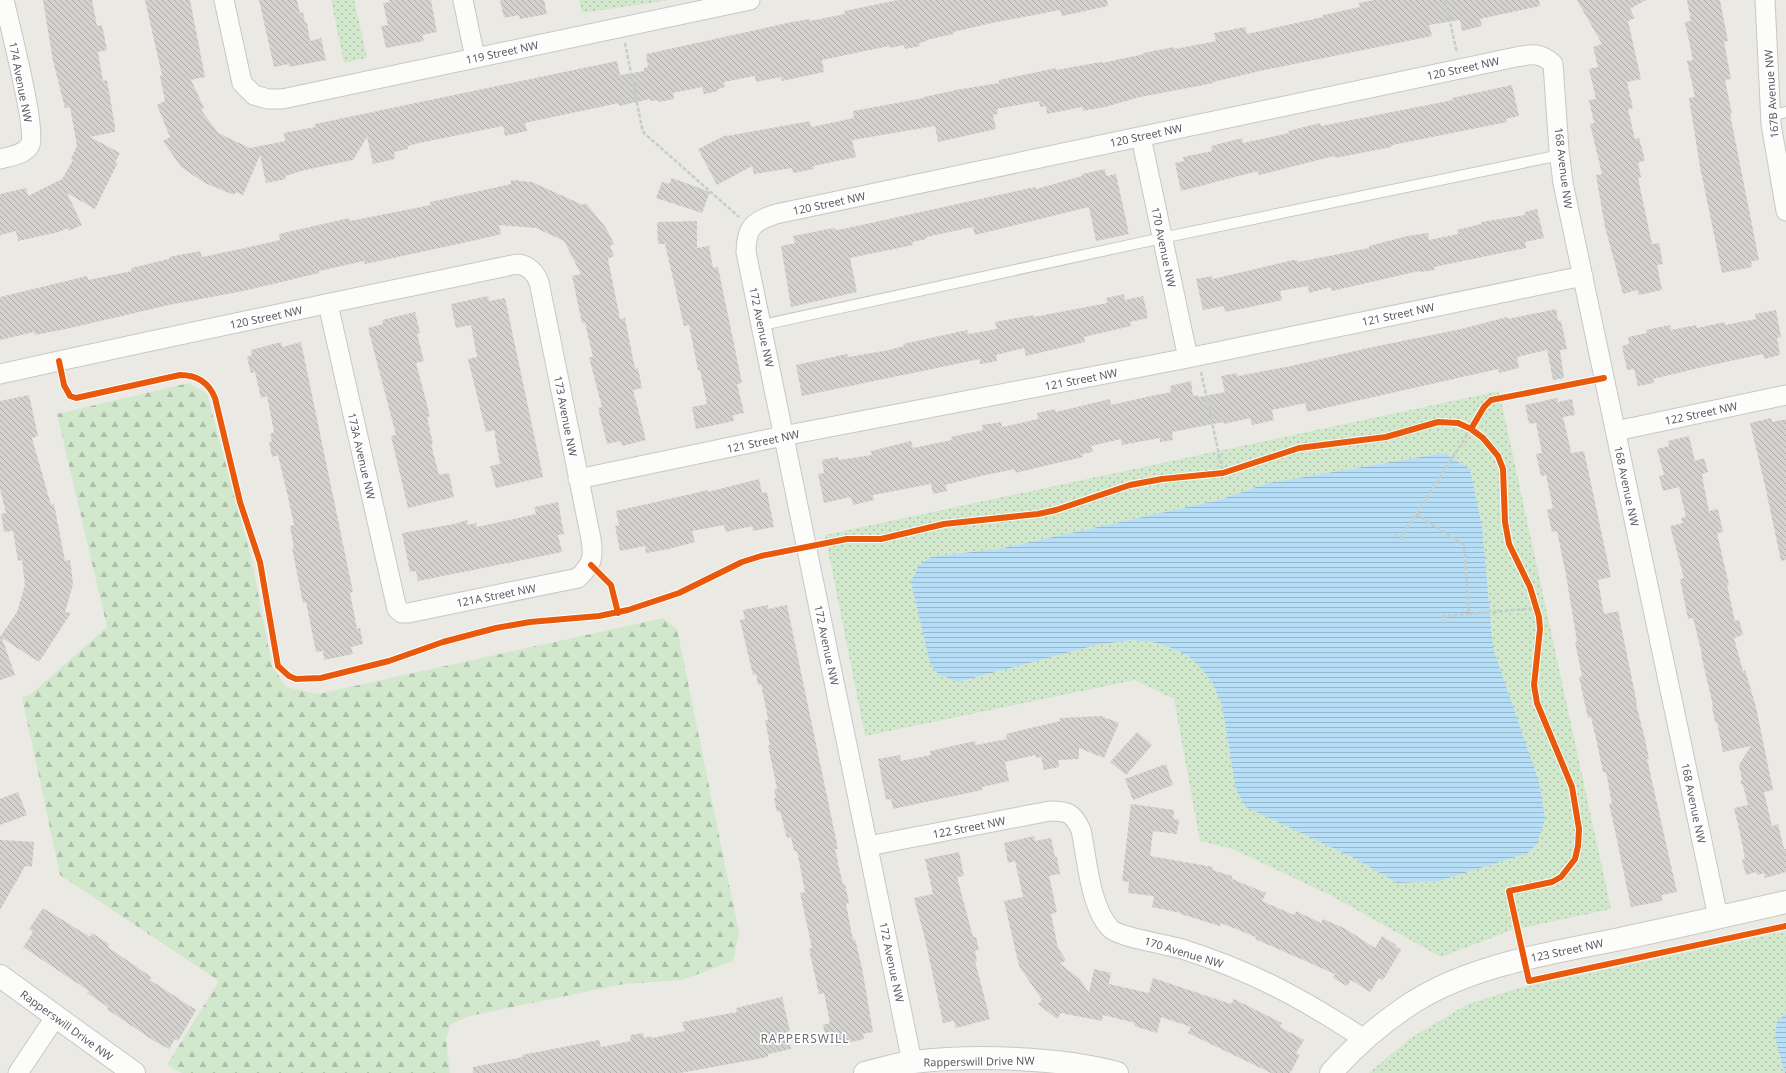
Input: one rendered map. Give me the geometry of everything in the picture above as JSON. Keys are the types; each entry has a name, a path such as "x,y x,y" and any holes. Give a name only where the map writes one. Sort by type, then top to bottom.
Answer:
{"street":[{"name":"174 Avenue NW","path":"4,0 30,121 31,144 25,151 8,157"},
{"name":"119 Street NW","path":"224,0 242,83 254,95 268,99 282,99 750,0"},
{"path":"462,0 475,58"},
{"name":"167B Avenue NW","path":"1765,0 1778,114 1786,211"},
{"name":"120 Street NW","path":"751,228 762,219 776,214 1530,54 1544,55"},
{"name":"168 Avenue NW","path":"1544,55 1553,64 1563,183 1718,917"},
{"name":"170 Avenue NW","path":"1140,136 1162,238 1193,357"},
{"name":"172 Avenue NW","path":"751,228 746,239 746,252 912,1062"},
{"name":"120 Street NW","path":"0,374 517,264 531,269"},
{"name":"173 Avenue NW","path":"531,269 536,275 538,282 591,539 593,550 591,565"},
{"name":"121 Street NW","path":"578,479 783,436 1193,357 1583,276"},
{"name":"173A Avenue NW","path":"328,304 397,609"},
{"name":"122 Street NW","path":"1616,431 1786,394"},
{"name":"121A Street NW","path":"397,609 402,613 408,613 570,580 578,578 591,565"},
{"name":"122 Street NW","path":"868,846 1050,811 1062,811 1070,814"},
{"name":"170 Avenue NW","path":"1070,814 1076,820 1081,830 1098,909 1104,922 1112,930 1175,946 1257,976 1290,993 1364,1039"},
{"name":"123 Street NW","path":"1331,1073 1364,1039 1404,1008 1443,987 1470,975 1525,959 1786,902"},
{"name":"Rapperswill Drive NW","path":"0,976 134,1073"},
{"path":"18,1073 56,1016"},
{"name":"Rapperswill Drive NW","path":"865,1073 912,1062 966,1059 1038,1060 1117,1073"}],"lane":[{"path":"762,325 1162,238 1560,155"}],"path":[{"path":"1445,0 1461,69"},
{"path":"622,27 644,134 751,228"},
{"path":"1193,357 1220,474 1231,472"},
{"path":"1465,426 1473,426"},
{"path":"1473,426 1477,434"},
{"path":"1395,534 1400,538 1473,426"},
{"path":"1416,514 1464,545 1469,614"},
{"path":"1535,599 1539,617"},
{"path":"1445,624 1444,616 1537,608"}],"green space":[{"path":"331,0 354,0 367,58 344,63"},
{"path":"579,0 670,0 582,13"},
{"path":"189,383 207,394 252,561 272,666 286,687 318,694 663,618 677,629 739,933 733,961 682,980 624,984 469,1016 450,1025 446,1040 450,1073 182,1073 167,1065 219,981 60,875 22,697 30,695 107,627 57,414"},
{"path":"1499,391 1611,909 1512,930 1441,957 1332,896 1233,849 1200,841 1174,699 1135,680 865,736 825,535","holes":["1444,453 1470,469 1482,526 1493,648 1539,782 1537,844 1528,853 1439,881 1397,883 1356,859 1313,838 1236,790 1222,705 1212,682 1199,666 1187,655 1169,647 1153,642 1131,640 1096,645 959,682 938,674 930,663 931,557 1004,548 1219,500 1268,483"]},
{"path":"1786,931 1786,1073 1369,1073 1409,1039 1468,1004 1519,988"}],"water":[{"path":"1444,453 1470,469 1482,526 1493,648 1539,782 1545,819 1537,844 1528,853 1439,881 1397,883 1356,859 1246,807 1236,790 1222,705 1212,682 1199,666 1187,655 1169,647 1153,642 1131,640 1096,645 958,682 938,674 930,663 911,582 919,565 931,557 1004,548 1219,500 1268,483"},
{"path":"1786,1014 1785,1073 1775,1038 1777,1021"}],"building":[{"path":"43,0 92,0 97,26 102,25 107,50 98,52 103,81 107,80 115,132 90,137 120,153 115,163 117,164 95,209 67,193 82,225 69,231 68,228 59,232 18,241 16,231 0,235 0,194 26,188 28,196 62,179 73,160 71,159 77,146 70,107 65,108 53,61"},
{"path":"145,0 190,0 205,77 191,80 204,108 201,110 218,133 250,148 285,141 284,133 315,127 315,124 617,61 620,75 644,71 644,68 648,67 646,54 792,22 810,19 810,21 845,14 844,11 898,0 1107,0 1108,6 1062,16 1060,10 953,32 954,34 926,40 927,41 919,43 920,46 905,49 904,45 890,48 889,46 822,60 824,72 782,81 781,77 756,82 755,76 724,82 725,87 718,89 718,91 704,94 702,87 673,93 674,99 659,102 658,100 651,101 650,99 619,106 619,103 525,123 527,131 505,136 503,126 419,143 408,146 408,149 394,152 395,159 373,164 367,137 353,160 305,170 285,176 286,179 266,183 260,155 243,195 236,192 234,195 205,183 181,167 163,141 170,137 157,105 165,101 160,76 162,75"},
{"path":"259,0 297,0 300,13 303,12 305,23 307,23 310,41 321,38 326,60 289,67 289,64 274,67"},
{"path":"389,0 431,0 437,32 422,35 424,41 386,48 381,26 388,25 383,3 390,2"},
{"path":"500,0 544,0 547,14 520,19 519,15 504,18"},
{"path":"1374,0 1539,0 1540,6 1480,19 1482,26 1462,31 1460,20 1429,25 1432,36 1260,71 1213,82 1214,83 1140,97 1105,107 1083,111 1082,107 1047,114 1046,106 1040,107 1039,101 997,109 998,114 993,115 996,129 938,142 935,126 852,140 856,157 813,166 814,169 793,173 792,168 754,174 752,166 717,185 698,149 726,135 810,121 811,127 854,118 853,111 924,98 956,90 999,83 999,80 1056,68 1056,70 1102,63 1174,47 1175,49 1216,41 1214,33 1245,27 1247,34 1323,17 1323,15 1360,7 1359,3"},
{"path":"1577,0 1646,0 1630,9 1635,18 1628,21 1641,79 1627,82 1633,108 1628,109 1635,139 1639,138 1645,160 1638,163 1641,177 1638,178 1652,244 1659,243 1663,264 1657,265 1662,290 1639,295 1637,290 1623,294 1605,227 1596,175 1602,174 1590,124 1594,123 1589,100 1596,99 1589,69 1598,67 1593,47 1602,44"},
{"path":"1687,0 1720,0 1728,41 1724,42 1731,79 1725,80 1732,114 1730,114 1759,260 1751,261 1752,267 1722,273 1700,167 1689,98 1695,97 1687,61 1693,60 1685,22 1691,21"},
{"path":"1512,85 1519,116 1506,119 1507,122 1392,145 1392,147 1335,158 1334,156 1259,175 1258,171 1181,191 1175,163 1184,161 1183,157 1212,151 1211,146 1242,138 1243,143 1289,133 1288,131 1320,123 1321,126 1453,100 1452,98"},
{"path":"1105,169 1106,176 1116,174 1129,234 1096,241 1089,207 975,235 973,227 926,237 927,239 912,242 913,245 850,258 857,292 791,307 781,246 795,243 793,236 835,228 835,230 843,229 1035,187 1036,189 1082,176 1082,174"},
{"path":"672,178 710,192 702,213 656,198 662,182 669,184"},
{"path":"511,180 532,182 583,205 586,203 606,228 614,244 610,246 614,256 608,259 620,319 625,318 635,369 638,368 642,388 633,390 646,440 622,446 621,441 607,444 598,408 602,407 589,357 593,357 585,323 582,323 572,276 581,274 564,241 536,228 499,225 501,234 481,239 365,264 364,261 243,291 169,305 66,329 35,335 34,332 0,340 0,297 87,276 88,280 132,271 131,268 169,259 169,257 200,251 202,257 280,240 279,234 349,218 350,221 431,205 430,202 511,184"},
{"path":"1537,209 1544,238 1525,242 1526,248 1434,267 1435,270 1419,271 1332,291 1331,287 1309,293 1308,286 1280,291 1282,300 1246,308 1225,312 1224,306 1203,310 1196,279 1212,276 1213,279 1293,260 1297,260 1298,262 1369,248 1369,246 1407,236 1428,233 1429,240 1458,234 1457,230 1481,224 1481,222 1525,215 1525,212"},
{"path":"697,221 697,248 709,246 713,268 718,267 742,383 737,384 744,413 733,415 734,421 696,429 692,407 707,404 700,370 698,370 689,325 684,326 665,244 658,244 657,222"},
{"path":"1124,294 1125,300 1143,296 1148,318 1130,322 1131,326 1084,337 1085,342 1026,356 1024,348 996,355 997,361 980,364 980,359 802,396 796,365 847,354 848,357 889,350 904,346 903,344 967,330 968,334 997,329 995,322 1034,315 1034,317 1107,303 1106,298"},
{"path":"488,296 489,301 505,298 543,477 496,488 490,466 500,464 494,430 486,432 468,359 477,357 471,325 456,328 451,304"},
{"path":"1556,309 1558,321 1561,321 1567,349 1560,350 1564,378 1553,380 1547,350 1517,357 1519,368 1499,373 1498,369 1307,412 1305,403 1272,410 1274,420 1252,425 1250,418 1224,424 1223,422 1172,432 1173,440 1160,442 1160,438 1122,445 1121,439 1091,446 1093,452 1082,454 1083,457 1015,473 1015,469 981,476 945,485 947,491 933,494 931,484 873,495 874,500 853,505 851,497 824,503 818,474 824,473 822,460 838,457 839,460 872,455 871,451 911,441 913,448 952,440 951,437 983,430 982,425 1001,422 1002,427 1038,419 1037,413 1055,409 1056,412 1110,399 1111,405 1171,392 1170,386 1191,381 1193,396 1198,395 1199,397 1225,392 1221,376 1237,373 1238,376 1291,366 1368,348 1461,329 1507,317 1508,319"},
{"path":"1776,310 1781,337 1777,338 1780,355 1764,359 1763,354 1707,366 1653,379 1654,383 1638,386 1634,369 1627,370 1622,346 1629,344 1628,337 1647,333 1646,330 1670,325 1671,330 1696,325 1697,328 1725,322 1725,325 1756,319 1755,314"},
{"path":"415,312 420,333 417,334 424,361 416,363 430,416 427,417 433,444 431,444 439,475 449,473 454,497 408,508 391,436 396,435 368,328 383,324 382,320"},
{"path":"281,342 282,347 301,342 353,592 350,593 357,629 360,628 363,644 351,647 353,654 324,660 323,651 316,652 306,602 303,603 292,548 294,548 290,526 294,525 278,455 272,457 269,442 272,441 270,434 274,432 267,396 261,398 255,372 251,373 247,357 252,355 251,350"},
{"path":"29,395 38,436 32,438 51,505 54,504 65,561 70,560 73,584 65,612 71,613 39,662 2,638 15,675 0,680 0,637 17,612 25,585 22,560 18,561 13,531 4,532 1,514 6,513 0,489 0,401"},
{"path":"1557,398 1558,402 1572,399 1575,415 1563,417 1571,453 1584,451 1611,577 1598,580 1604,614 1618,611 1636,704 1649,759 1647,759 1677,892 1662,895 1662,901 1631,907 1609,804 1612,803 1606,772 1603,772 1591,717 1588,718 1579,677 1582,676 1575,642 1577,641 1566,575 1557,531 1552,532 1547,510 1553,508 1546,475 1541,476 1536,454 1542,453 1536,423 1529,424 1525,405"},
{"path":"1771,418 1772,422 1786,419 1786,560 1781,561 1750,423"},
{"path":"1689,436 1695,461 1704,458 1708,472 1702,474 1709,511 1718,509 1723,532 1717,533 1729,585 1727,585 1735,621 1739,620 1743,635 1734,638 1743,671 1745,670 1756,707 1773,790 1764,792 1772,826 1778,824 1784,849 1786,849 1786,872 1765,878 1764,873 1757,875 1756,872 1746,875 1742,860 1745,859 1734,808 1748,805 1743,785 1740,783 1742,780 1739,765 1751,746 1723,752 1717,722 1715,722 1702,654 1693,618 1688,619 1680,579 1684,578 1670,526 1683,523 1681,518 1686,517 1679,487 1663,491 1659,476 1664,475 1657,449 1669,446 1668,441"},
{"path":"759,479 762,493 767,492 774,527 753,531 752,526 726,532 724,525 692,531 695,542 669,549 646,553 645,546 620,551 615,526 619,525 616,511 707,490 708,492"},
{"path":"558,502 564,534 558,535 562,552 418,581 416,571 410,572 402,533 454,524 467,520 468,525 476,523 477,527 536,514 534,507"},
{"path":"768,605 768,609 787,605 838,849 835,849 843,885 845,884 849,903 846,904 853,940 855,939 862,968 873,1032 863,1034 864,1039 836,1046 834,1037 826,1039 823,1025 830,1023 824,993 819,994 809,949 812,948 800,893 805,892 797,851 794,851 791,837 787,838 780,811 777,812 774,789 777,789 768,745 770,745 765,720 768,720 767,714 761,684 758,685 756,674 753,675 740,620 745,619 743,610"},
{"path":"1101,716 1119,723 1104,758 1079,748 1079,759 1058,760 1059,767 1044,770 1041,757 1036,758 1036,755 1005,762 1009,781 982,787 982,790 893,809 891,799 886,800 878,759 900,755 901,761 931,755 930,751 975,741 976,745 1007,739 1006,734 1060,721 1060,718"},
{"path":"1137,732 1152,745 1126,775 1110,762"},
{"path":"1166,764 1173,785 1133,800 1125,779"},
{"path":"18,792 27,815 0,825 0,799"},
{"path":"1131,804 1174,810 1173,819 1179,820 1177,834 1153,831 1150,856 1213,867 1212,870 1232,876 1232,879 1266,893 1262,901 1294,915 1296,911 1321,923 1323,919 1346,929 1375,948 1382,936 1396,945 1395,946 1401,950 1383,980 1379,978 1370,992 1351,980 1347,986 1333,978 1335,974 1255,939 1256,937 1221,923 1220,926 1181,913 1152,907 1154,896 1128,893 1129,882 1122,881"},
{"path":"1034,836 1035,841 1051,838 1055,857 1057,857 1060,874 1049,876 1057,912 1051,914 1058,948 1066,960 1060,964 1080,979 1089,993 1094,969 1111,973 1109,984 1144,992 1149,993 1153,978 1231,1004 1234,999 1282,1023 1280,1027 1304,1040 1296,1053 1300,1055 1290,1073 1271,1073 1188,1033 1191,1027 1161,1017 1157,1033 1134,1026 1135,1023 1103,1015 1102,1021 1061,1013 1057,1019 1038,1004 1042,1000 1019,966 1004,901 1023,897 1015,861 1008,863 1004,843"},
{"path":"0,840 34,842 32,867 25,866 0,910"},
{"path":"959,852 964,876 957,877 973,937 976,937 979,950 975,951 977,961 975,961 990,1019 956,1028 954,1021 943,1023 925,939 914,898 933,894 925,859"},
{"path":"43,908 90,937 92,933 109,944 108,947 151,977 150,980 196,1010 178,1041 175,1039 169,1049 154,1041 107,1009 108,1007 87,993 89,991 23,947 33,932 29,929"},
{"path":"782,997 790,1031 787,1032 791,1049 768,1054 768,1057 680,1073 473,1073 473,1067 523,1057 522,1055 599,1040 601,1047 631,1041 630,1035 643,1033 644,1038 652,1036 652,1038 685,1031 682,1022 737,1012 736,1008"}],"cycle path":[{"path":"59,361 64,385 70,396 76,398 180,375 197,378 209,388 215,398 240,502 260,562 278,666 289,676 296,679 321,678 389,661 443,642 496,628 530,622 599,616 628,610 679,593 742,562 761,556 847,539 881,539 944,524 1038,514 1056,510 1130,485 1162,479 1223,473 1299,448 1386,437 1438,422 1458,423 1471,429 1483,438 1498,456 1503,469 1505,522 1509,544 1530,587 1539,617 1540,629 1534,685 1537,703 1572,787 1579,829 1578,846 1575,859 1561,877 1552,882 1509,891 1529,981 1786,926"},
{"path":"1471,429 1484,407 1491,400 1604,378"},
{"path":"591,565 611,585 618,613"}],"district":[{"name":"RAPPERSWILL","path":"805,1038"}]}
